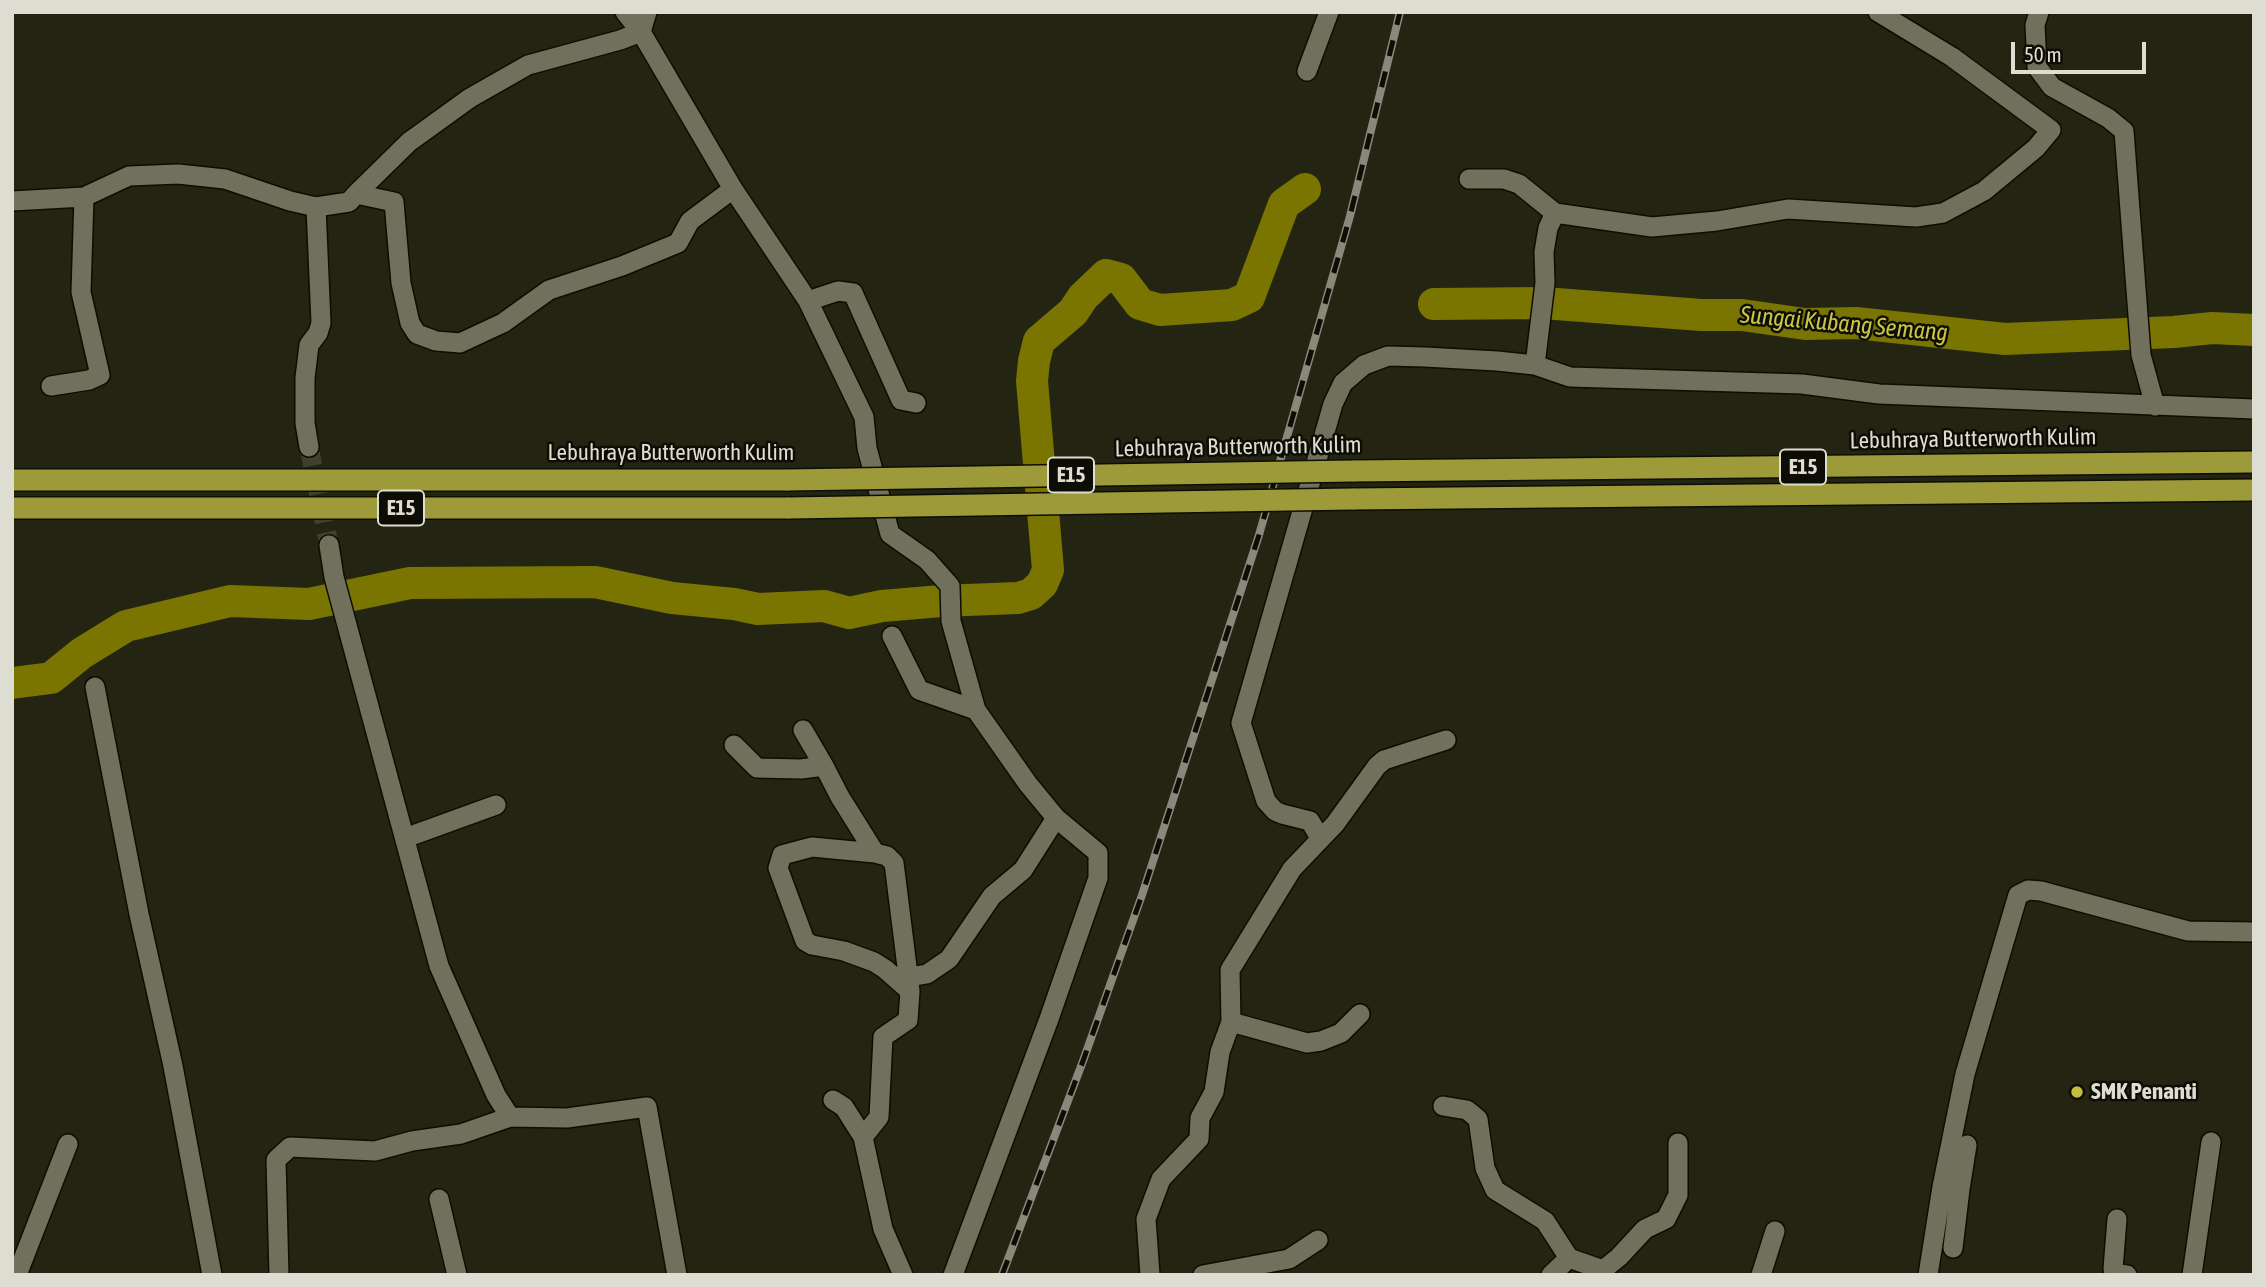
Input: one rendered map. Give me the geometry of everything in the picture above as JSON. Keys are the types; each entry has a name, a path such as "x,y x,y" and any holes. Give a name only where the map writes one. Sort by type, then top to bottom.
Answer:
{"highway":[{"name":"Lebuhraya Butterworth Kulim","path":"12,480 788,480 2254,462"},
{"name":"E15","path":"12,508 789,508 2254,490"}],"street":[{"path":"625,12 641,32 733,189 808,301 864,417 867,448 890,534 927,560 950,586 951,621 976,710 1028,784 1056,818 1098,853 1098,878 1049,1019 953,1275"},
{"path":"641,32 647,12"},
{"path":"1307,71 1329,12"},
{"path":"1469,179 1504,179 1519,184 1555,213 1652,227 1717,221 1788,209 1916,217 1943,213 1984,191 2036,148 2051,130 1952,57 1878,12"},
{"path":"2039,12 2035,24 2037,67 2052,87 2108,118 2124,131 2141,355 2155,406"},
{"path":"12,201 84,197 129,176 178,174 225,179 316,207 349,202 409,142 470,98 528,65 641,32"},
{"path":"356,194 394,202 401,283 410,323 417,334 436,341 460,343 503,323 549,290 622,266 678,243 690,222 733,189"},
{"path":"51,386 89,380 100,375 81,292 84,197"},
{"path":"309,447 305,423 305,378 309,345 318,333 321,323 316,207"},
{"path":"1535,366 1545,283 1544,252 1548,228 1555,213"},
{"path":"808,301 838,291 853,293 901,400 916,403"},
{"path":"1320,838 1310,821 1275,811 1266,801 1241,723 1338,393 1343,383 1364,365 1388,356 1497,360 1535,366 1570,377 1802,384 1879,394 2254,409"},
{"path":"329,545 334,577 439,966 496,1095 510,1117"},
{"path":"892,636 919,690 976,710"},
{"path":"95,687 134,890 173,1066 212,1275"},
{"path":"803,730 875,853"},
{"path":"1150,1275 1146,1219 1161,1179 1199,1139 1200,1118 1214,1092 1220,1052 1231,1022 1230,970 1292,869 1335,824 1377,765 1446,740"},
{"path":"734,745 757,768 802,769 824,766"},
{"path":"405,838 496,805"},
{"path":"909,984 948,959 992,897 1023,870 1056,818"},
{"path":"863,1137 879,1117 883,1037 908,1020 909,984 894,863 887,856 875,853 812,847 782,855 778,868 805,941 874,962 909,984"},
{"path":"1953,1248 1951,1188 1965,1074 2018,895 2028,890 2041,891 2188,931 2254,932"},
{"path":"1231,1022 1307,1043 1341,1033 1360,1014"},
{"path":"833,1100 844,1107 863,1137 883,1229 903,1275"},
{"path":"1443,1106 1467,1110 1478,1118 1485,1168 1495,1191 1545,1221 1569,1258 1604,1272 1645,1229 1666,1219 1678,1195 1678,1143"},
{"path":"279,1275 276,1160 290,1147 375,1151 461,1134 510,1117 567,1118 647,1107 677,1275"},
{"path":"2192,1275 2211,1142"},
{"path":"17,1275 68,1144"},
{"path":"1928,1275 1951,1188 1967,1145"},
{"path":"439,1199 457,1275"},
{"path":"2117,1219 2113,1269 2118,1274 2127,1275"},
{"path":"1761,1275 1775,1231"},
{"path":"1203,1275 1289,1259 1318,1240"},
{"path":"1551,1275 1569,1258"}],"waterway":[{"name":"Sungai Kubang Semang","path":"12,683 51,678 82,653 126,626 230,601 309,604 410,583 595,582 672,598 758,609 824,606 849,613 882,606 1018,598 1031,594 1042,584 1048,570 1032,381 1039,341 1073,312 1083,297 1106,275 1121,279 1140,304 1160,310 1232,305 1249,297 1284,204 1305,189"},
{"name":"Sungai Kubang Semang","path":"1434,304 1543,303 1701,315 1742,315 1805,324 1856,323 2005,339 2212,328 2254,330"}],"tunnel":[{"path":"309,447 329,545"}],"railway":[{"path":"1002,1275 1142,895 1259,535 1350,216 1400,12"}],"place":[{"name":"SMK Penanti","path":"2077,1092"}]}
